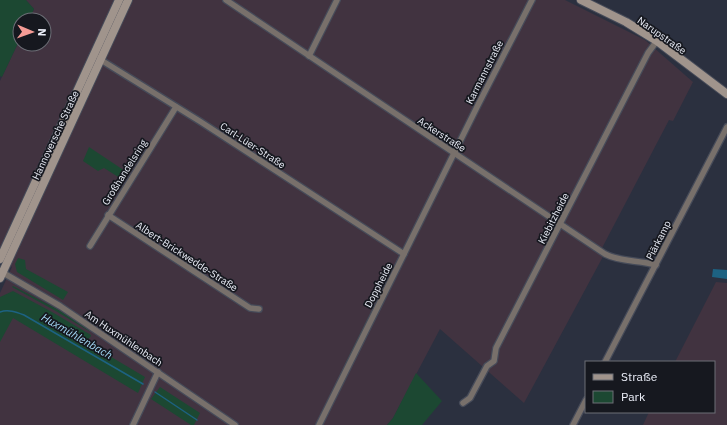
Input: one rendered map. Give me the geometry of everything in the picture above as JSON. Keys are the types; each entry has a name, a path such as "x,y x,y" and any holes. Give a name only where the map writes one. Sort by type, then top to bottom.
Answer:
{"main road":[{"name":"Hannoversche Straße","path":"0,259 119,0"},
{"name":"Hannoversche Straße","path":"1,274 128,0"},
{"name":"Narupstraße","path":"581,0 658,39 727,94"}],"street":[{"name":"Ackerstraße","path":"226,0 560,224 612,257 656,265"},
{"path":"309,56 337,0"},
{"name":"Karmannstraße","path":"454,153 532,0"},
{"name":"Kiebitzheide","path":"463,403 470,398 487,366 494,360 496,348 648,53 658,39"},
{"path":"96,50 101,60"},
{"name":"Carl-Lüer-Straße","path":"101,60 207,126 404,254"},
{"name":"Großhandelsring","path":"90,246 176,107"},
{"name":"Piärkamp","path":"606,361 727,127"},
{"name":"Doppheide","path":"319,425 454,153"},
{"name":"Albert-Brickwedde-Straße","path":"108,215 250,308 259,309"},
{"name":"Am Huxmühlenbach","path":"1,274 60,306 235,425"},
{"path":"133,425 158,372"},
{"path":"573,425 585,402"}],"shaded area":[{"path":"26,0 565,0 645,40 693,82 673,121 669,120 602,248 606,251 524,403 440,329 393,418 387,425 0,425 0,293 12,267 0,260 0,81 14,52 52,52 52,12 33,12 34,9"},
{"path":"716,282 727,283 727,425 643,425 649,413 715,413 715,361 676,361"}],"green space":[{"path":"0,0 26,0 34,9 33,12 12,12 12,52 14,52 2,77 0,76"},
{"path":"89,147 128,173 123,180 104,168 98,171 83,161"},
{"path":"18,258 25,260 26,269 68,292 63,300 17,272 15,264"},
{"path":"397,260 396,264 345,364"},
{"path":"13,286 59,310 90,330 89,331 12,287"},
{"path":"13,291 91,335 86,342 145,377 138,393 13,318 0,342 0,297"},
{"path":"416,373 442,401 422,425 387,425 393,418"},
{"path":"160,387 200,413 194,425 191,425 151,399"}],"water":[{"path":"713,269 727,270 727,279 712,277"}],"waterway":[{"name":"Huxmühlenbach","path":"0,312 9,311 24,315 143,384"},
{"name":"Huxmühlenbach","path":"155,392 197,420"}]}
